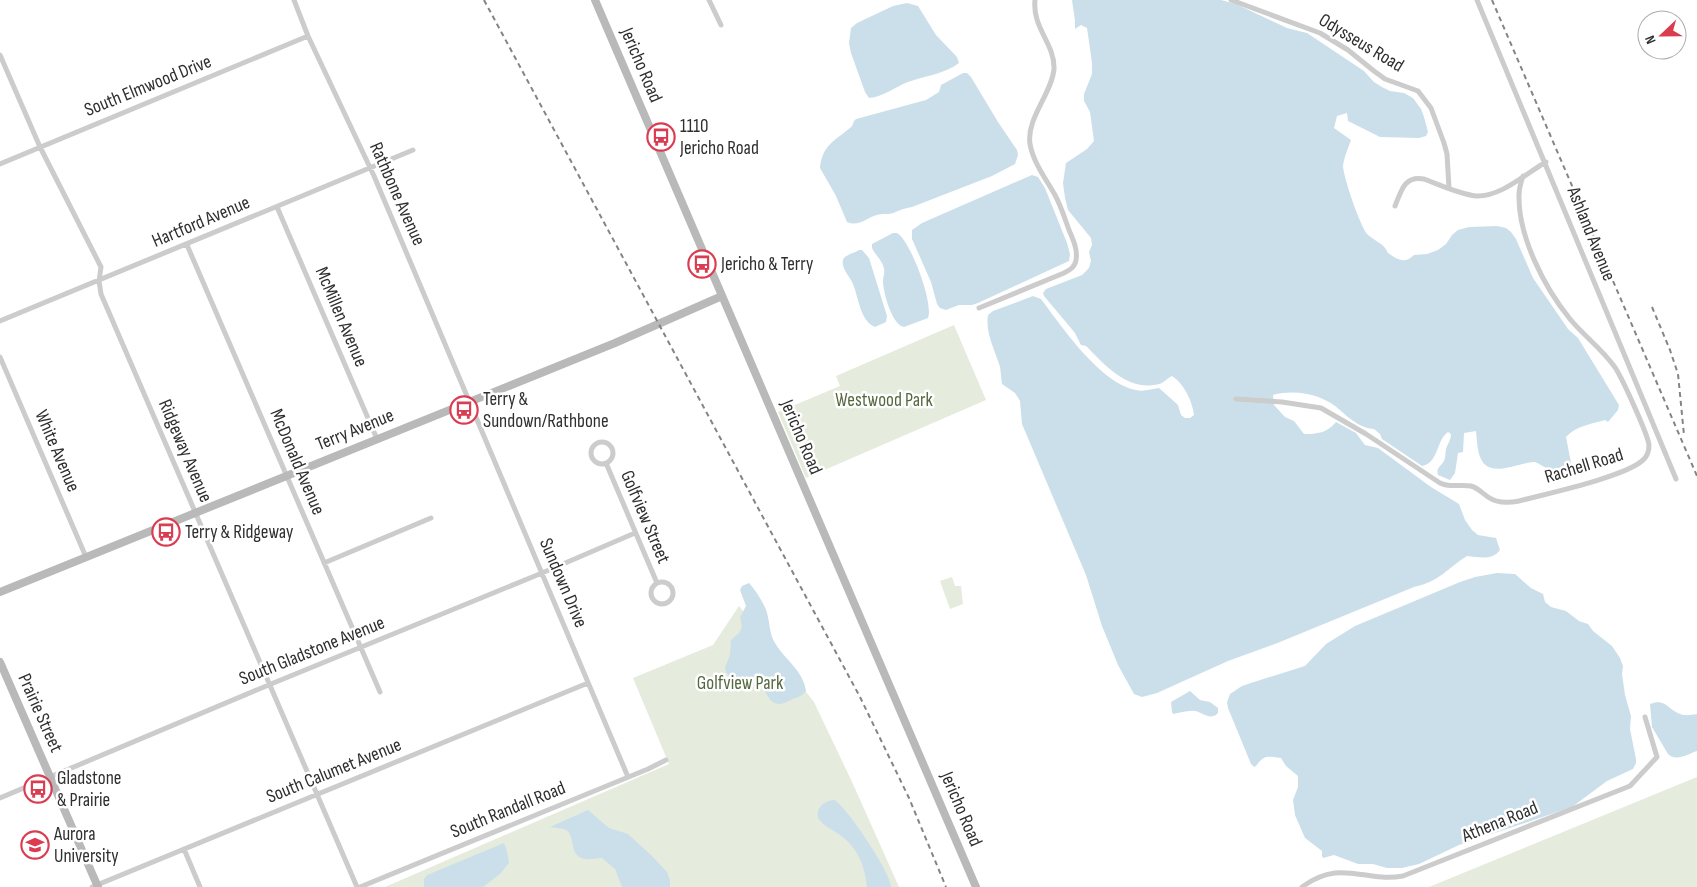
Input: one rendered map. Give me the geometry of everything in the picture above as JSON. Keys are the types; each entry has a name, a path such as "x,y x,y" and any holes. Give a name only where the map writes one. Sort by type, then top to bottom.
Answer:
{"street":[{"name":"Rathbone Avenue","path":"294,0 308,36 370,168 470,401"},
{"name":"Jericho Road","path":"595,0 976,887"},
{"path":"709,0 721,25"},
{"path":"979,308 1064,273 1071,269 1076,260 1076,248 1067,223 1032,153 1030,142 1032,126 1052,78 1054,68 1048,45 1038,26 1034,8 1035,0"},
{"name":"Odysseus Road","path":"1231,0 1320,33 1348,50 1385,79 1418,91 1432,108 1444,143 1447,154 1449,188"},
{"name":"Ashland Avenue","path":"1477,0 1546,162 1676,479"},
{"name":"South Elmwood Drive","path":"0,164 308,36"},
{"name":"Ridgeway Avenue","path":"0,55 40,147 101,267 99,281 101,294 359,887"},
{"name":"Hartford Avenue","path":"0,321 413,150"},
{"path":"1395,206 1407,181 1418,178 1465,194 1484,196 1496,192 1546,162"},
{"name":"Rachell Road","path":"1236,399 1282,402 1321,408 1366,434 1446,486 1463,485 1474,487 1489,497 1502,502 1519,501 1622,472 1640,464 1647,456 1648,442 1618,372 1569,318 1530,252 1520,216 1519,193 1523,176"},
{"name":"McMillen Avenue","path":"277,207 377,439"},
{"name":"McDonald Avenue","path":"187,244 380,692"},
{"name":"Terry Avenue","path":"0,592 651,328 722,296"},
{"name":"White Avenue","path":"0,357 86,557"},
{"name":"Sundown Drive","path":"470,401 628,777"},
{"name":"Golfview Street","path":"597,442 608,443 612,450 612,457 606,463 597,463 591,456 591,448 597,442"},
{"name":"Golfview Street","path":"606,463 657,583"},
{"path":"324,563 431,518"},
{"name":"South Gladstone Avenue","path":"0,798 636,533"},
{"name":"Golfview Street","path":"663,582 671,587 673,594 667,603 657,603 651,597 651,589 657,583 663,582"},
{"name":"Prairie Street","path":"1,665 96,886"},
{"name":"South Calumet Avenue","path":"96,886 588,683"},
{"name":"Athena Road","path":"1302,887 1332,873 1341,872 1394,877 1417,871 1630,786 1657,757 1645,717"},
{"name":"South Randall Road","path":"359,887 666,760"},
{"path":"184,849 200,887"}],"green space":[{"name":"Westwood Park","path":"954,325 986,400 806,478 778,412 840,386 836,376"},
{"path":"952,577 955,586 961,586 963,604 950,609 940,581"},
{"name":"Golfview Park","path":"739,606 814,702 899,887 385,887 669,764 633,678 713,645"},
{"path":"1697,777 1697,887 1429,887"}],"water":[{"path":"1072,0 1221,0 1236,4 1287,28 1307,33 1364,71 1374,82 1382,87 1390,91 1404,93 1413,98 1421,109 1428,132 1426,136 1419,138 1380,137 1348,121 1347,113 1337,116 1334,128 1351,140 1343,166 1353,202 1365,231 1380,243 1388,253 1404,260 1414,255 1427,254 1438,250 1458,230 1469,227 1497,226 1506,228 1516,239 1533,278 1568,329 1578,338 1619,405 1618,410 1608,422 1605,420 1584,426 1574,430 1566,437 1571,463 1563,471 1554,471 1535,462 1498,469 1491,468 1485,465 1481,459 1476,431 1464,433 1463,452 1458,453 1455,473 1450,480 1438,475 1438,469 1445,460 1451,434 1448,432 1441,440 1432,461 1422,466 1382,439 1380,434 1374,429 1356,423 1326,400 1300,393 1273,395 1274,405 1285,417 1294,421 1304,434 1313,434 1329,429 1336,422 1356,433 1365,445 1378,448 1431,487 1459,504 1465,520 1472,530 1478,535 1496,538 1500,550 1489,557 1467,556 1431,581 1228,661 1157,693 1142,697 1134,694 1118,665 1102,626 1086,575 1022,424 1020,401 1015,393 1002,384 1000,367 987,322 988,315 993,311 1033,296 1041,299 1083,352 1109,377 1122,385 1136,390 1145,391 1159,388 1178,405 1181,415 1185,418 1190,418 1194,415 1187,393 1172,376 1161,383 1148,385 1137,384 1118,376 1086,346 1081,345 1075,333 1043,293 1046,289 1082,275 1089,268 1091,261 1089,252 1092,245 1091,238 1068,210 1063,183 1066,163 1087,149 1094,141 1090,112 1084,101 1084,94 1092,74 1087,28 1081,25 1075,29"},
{"path":"907,3 918,6 936,35 957,57 959,63 947,70 908,82 884,94 869,98 851,53 849,43 851,28 857,23 893,6"},
{"path":"963,73 967,73 971,77 1017,150 1018,155 1015,164 992,176 912,207 891,214 879,214 859,223 847,222 836,196 820,168 826,149 851,127 856,119 926,100 939,92 941,85"},
{"path":"1032,175 1038,177 1045,188 1067,243 1070,254 1069,261 978,303 959,305 946,310 940,308 912,239 912,230 922,223"},
{"path":"893,233 897,233 908,247 920,272 928,299 928,318 904,327 896,321 886,300 883,286 883,266 872,248 872,244"},
{"path":"862,250 869,258 887,316 886,322 875,327 866,319 852,282 843,266 843,260 847,255"},
{"path":"1497,573 1515,574 1531,588 1543,594 1545,602 1551,607 1566,611 1579,621 1588,624 1593,631 1612,646 1623,666 1622,674 1631,716 1630,729 1636,759 1633,769 1607,781 1572,807 1459,845 1419,864 1402,868 1387,868 1373,864 1358,864 1334,855 1323,858 1322,851 1305,838 1295,815 1293,800 1298,787 1298,776 1286,766 1281,758 1266,757 1254,767 1251,764 1228,708 1227,702 1230,694 1242,686 1305,666 1326,644 1355,626 1460,582"},
{"path":"749,583 760,597 766,610 775,643 798,671 806,691 799,697 781,704 772,701 759,682 754,679 730,677 726,672 725,667 730,655 731,640 739,633 742,627 740,617 746,606 740,590 742,586"},
{"path":"1190,691 1200,700 1210,702 1218,708 1218,713 1212,716 1192,711 1173,714 1171,702"},
{"path":"1664,703 1682,715 1697,714 1697,751 1678,757 1668,754 1652,727 1650,704"},
{"path":"834,800 848,814 877,856 890,880 891,887 867,887 862,865 852,846 840,835 825,826 818,818 818,811 821,805"},
{"path":"588,810 609,828 628,834 651,855 667,872 670,887 622,887 615,869 602,858 587,859 580,857 576,854 571,837 566,830 550,827"},
{"path":"504,843 509,863 500,874 483,887 424,887 424,879 427,875"}],"railway":[{"path":"484,0 860,697 909,798 946,887"},
{"path":"1492,0 1697,476"},
{"path":"1652,307 1678,374 1684,435"}],"place":[{"name":"1110 Jericho Road","path":"661,137"},
{"name":"Jericho & Terry","path":"702,264"},
{"name":"Terry & Sundown/Rathbone","path":"464,410"},
{"name":"Terry & Ridgeway","path":"166,532"},
{"name":"Gladstone & Prairie","path":"38,789"},
{"name":"Aurora University","path":"35,845"}]}
